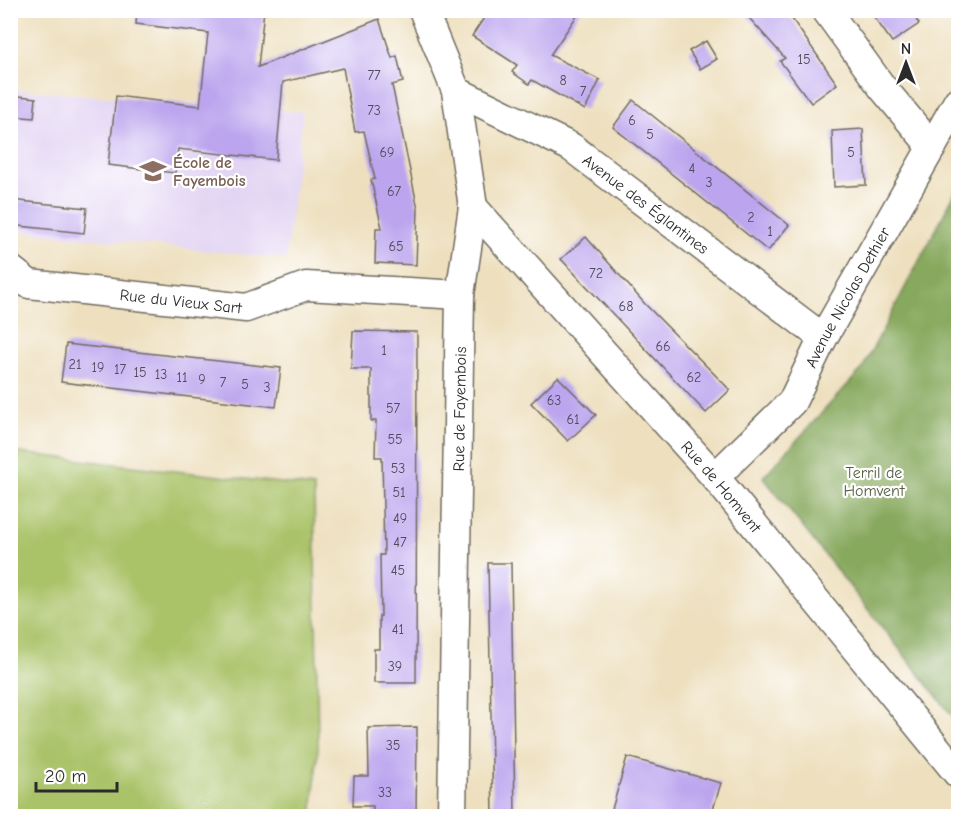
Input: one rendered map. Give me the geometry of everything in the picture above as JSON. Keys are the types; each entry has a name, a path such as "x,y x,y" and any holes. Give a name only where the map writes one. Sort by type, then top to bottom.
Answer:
{"street":[{"name":"Rue de Fayembois","path":"423,10 456,91 473,207 460,295 452,816"},
{"path":"826,10 882,87 932,147"},
{"name":"Avenue des Églantines","path":"456,91 571,147 823,338"},
{"name":"Avenue Nicolas Dethier","path":"715,477 792,402 823,338 958,101"},
{"name":"Rue de Homvent","path":"473,207 715,477 958,774"},
{"name":"Rue du Vieux Sart","path":"10,269 29,284 246,308 306,286 460,295"}],"shaded area":[{"name":"École de Fayembois","path":"10,89 303,112 286,259 11,230"}],"green space":[{"name":"Terril de Homvent","path":"958,187 958,723 763,477 862,369"},
{"path":"11,452 314,487 318,747 312,816 11,816"}],"building":[{"path":"137,10 264,10 258,67 379,19 392,58 397,56 403,82 392,85 418,209 416,265 375,263 376,228 382,228 371,180 375,179 364,131 355,132 343,68 283,82 276,160 178,149 175,173 108,165 116,96 200,106 208,33 136,24"},
{"path":"489,10 581,10 550,55 600,80 585,110 532,80 529,84 512,72 517,65 472,36"},
{"path":"742,10 786,10 837,84 811,103 780,61 785,58"},
{"path":"869,10 910,10 919,24 892,42"},
{"path":"706,41 717,59 700,69 689,51"},
{"path":"10,95 36,98 34,118 10,116"},
{"path":"633,100 789,225 768,251 613,127"},
{"path":"863,129 866,185 834,187 832,131"},
{"path":"10,200 87,208 84,233 10,225"},
{"path":"586,237 645,304 730,390 706,413 561,259"},
{"path":"353,331 417,332 416,683 374,683 374,649 379,649 379,616 381,616 380,555 384,555 382,457 375,457 376,421 371,421 371,369 351,369"},
{"path":"66,344 281,368 276,407 61,382"},
{"path":"558,377 596,415 568,441 531,403"},
{"path":"488,563 511,563 515,816 493,816"},
{"path":"417,727 416,816 373,816 373,806 353,806 354,776 369,776 368,728"},
{"path":"627,757 721,783 711,816 610,816"}],"place":[{"name":"École de Fayembois","path":"153,171"}]}
